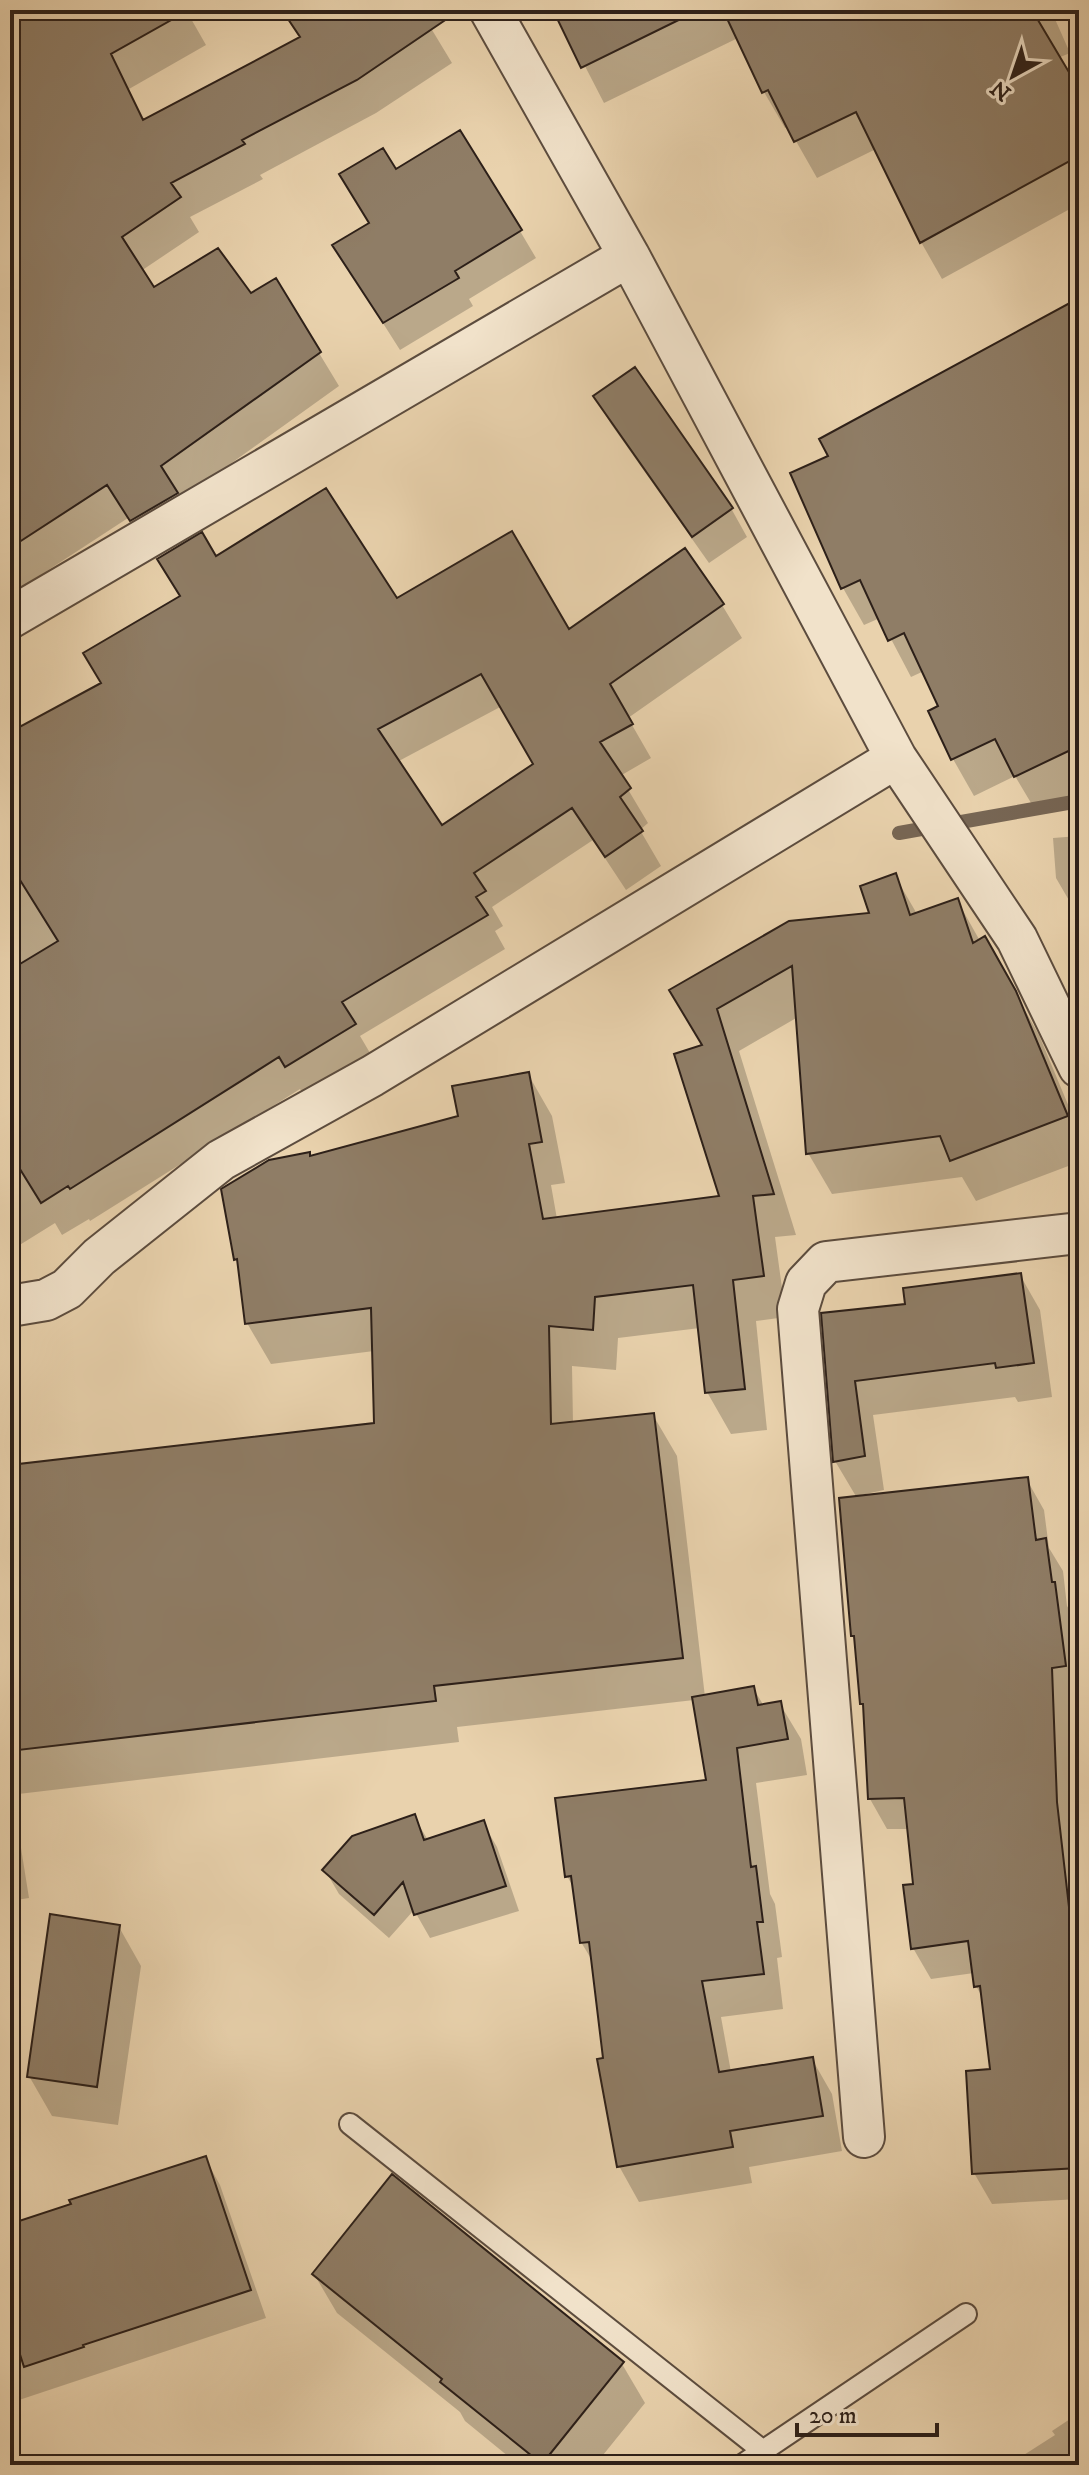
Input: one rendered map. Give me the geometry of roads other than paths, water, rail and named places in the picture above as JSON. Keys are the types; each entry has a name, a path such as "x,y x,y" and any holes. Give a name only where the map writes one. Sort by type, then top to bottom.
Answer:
{"street":[{"path":"490,10 629,256 907,774 1017,939 1079,1067"},
{"path":"10,618 629,256"},
{"path":"10,1306 46,1300 67,1289 99,1257 221,1160 907,774"},
{"path":"864,2137 798,1309 806,1283 826,1262 1079,1233"}],"lane":[{"path":"350,2124 763,2451"},
{"path":"742,2465 966,2314"}],"waterway":[{"path":"899,833 1079,801"}]}
